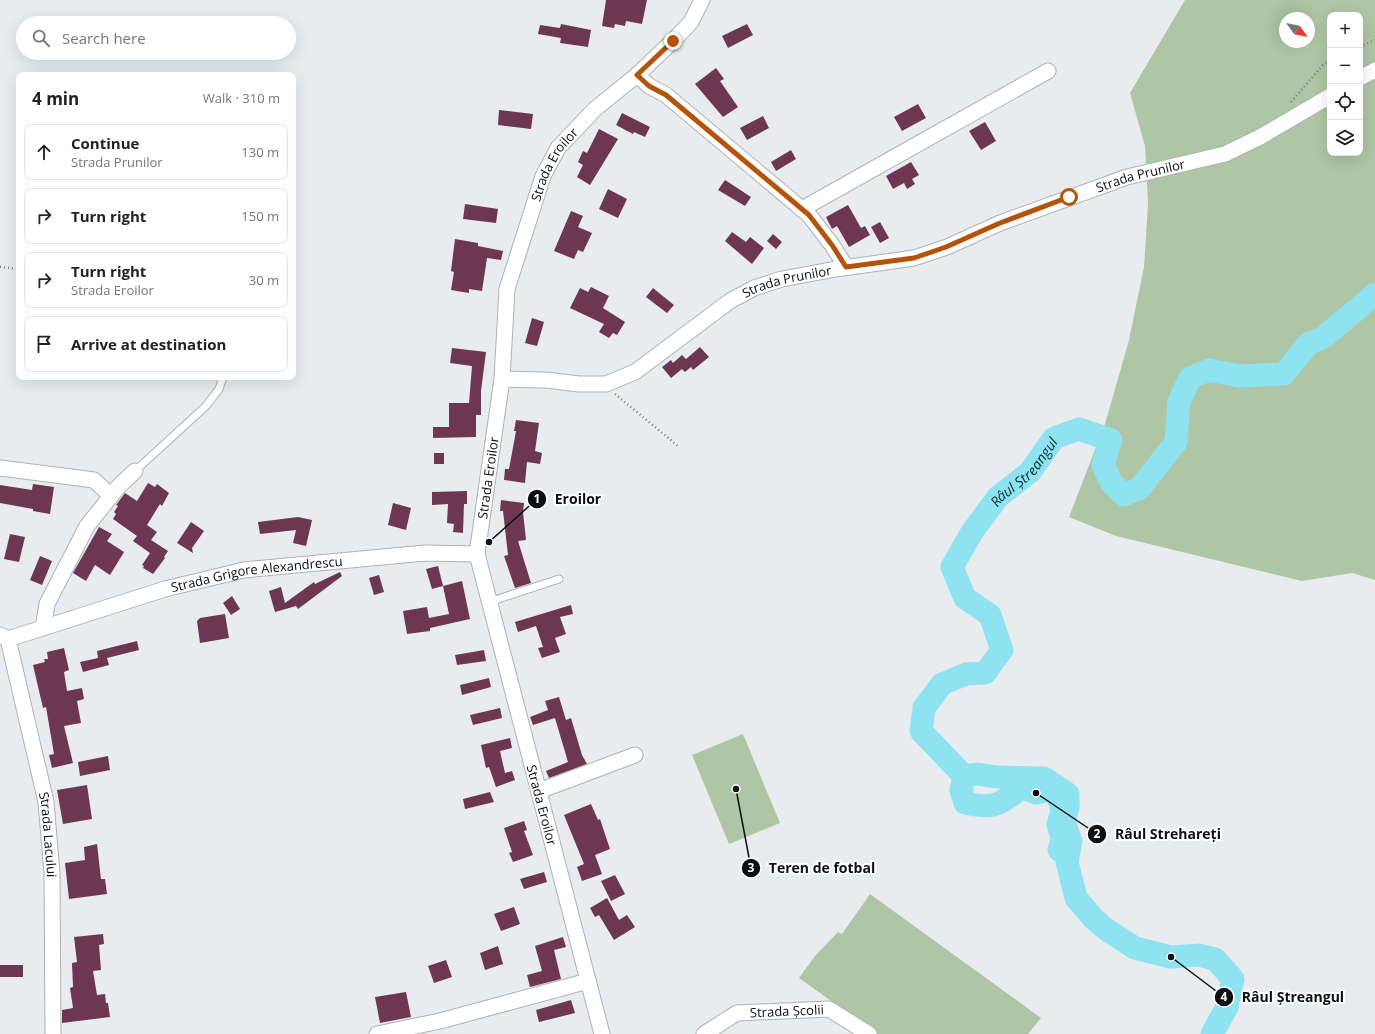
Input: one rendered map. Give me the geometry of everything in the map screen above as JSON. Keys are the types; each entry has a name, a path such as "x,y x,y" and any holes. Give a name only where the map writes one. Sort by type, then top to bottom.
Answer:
{"street":[{"name":"Strada Eroilor","path":"602,1034 488,602 477,554 502,379 507,289 543,176 558,148 595,109 637,75 691,22 702,0"},
{"path":"1363,76 1375,70"},
{"path":"802,209 1048,71"},
{"path":"637,75 649,86 666,95 802,209 832,245 846,267"},
{"name":"Strada Prunilor","path":"502,379 546,380 579,384 606,384 635,372 730,301 754,288 782,279 846,267 914,258 946,247 1000,223 1127,177 1225,154 1260,137 1327,98"},
{"path":"0,468 94,480 111,496"},
{"path":"43,628 47,604 63,569 87,526 111,496 135,471"},
{"name":"Strada Grigore Alexandrescu","path":"4,637 43,628 165,589 244,570 426,553 477,554"},
{"name":"Strada Lacului","path":"4,637 46,802 52,873 53,1034"},
{"path":"539,791 635,755"},
{"path":"377,1034 440,1022 588,981"},
{"name":"Strada Școlii","path":"704,1034 737,1013 829,1009 869,1034"}],"lane":[{"path":"135,471 206,406 219,390 222,380"},
{"path":"488,602 559,579"}],"path":[{"path":"1363,46 1375,40"},
{"path":"1286,108 1323,65 1327,63"},
{"path":"0,266 16,269"},
{"path":"606,384 614,393 678,446"}],"green space":[{"path":"1185,0 1375,0 1375,580 1352,573 1302,581 1116,536 1069,517 1105,424 1129,340 1144,267 1148,204 1145,146 1130,93"},
{"path":"743,734 780,823 729,844 692,755"},
{"path":"870,894 1041,1018 1028,1034 877,1034 799,978 815,956 838,932 842,934"}],"building":[{"path":"606,0 647,0 642,24 626,21 625,26 615,24 614,28 602,26"},
{"path":"561,24 591,30 588,47 560,43 561,38 538,34 540,25 560,28"},
{"path":"747,24 753,35 728,48 722,36"},
{"path":"716,68 724,79 720,81 738,107 723,117 695,84"},
{"path":"918,104 926,118 902,131 894,117"},
{"path":"499,110 533,114 531,129 498,125"},
{"path":"622,113 650,127 645,137 634,132 633,134 616,125"},
{"path":"763,116 769,128 747,140 740,128"},
{"path":"985,122 996,141 981,150 969,131"},
{"path":"599,129 618,139 590,185 577,177 583,165 578,162 583,151 587,153"},
{"path":"791,150 796,159 776,171 771,162"},
{"path":"911,162 919,175 912,179 915,184 907,189 904,183 893,189 886,176"},
{"path":"725,180 751,197 745,206 718,190"},
{"path":"608,189 627,199 618,218 599,209"},
{"path":"465,204 498,209 496,223 463,219"},
{"path":"848,205 861,228 865,226 870,235 849,247 837,226 832,229 826,217"},
{"path":"571,211 583,216 578,227 592,233 583,252 578,250 574,259 554,251"},
{"path":"880,222 889,238 880,243 871,227"},
{"path":"732,232 746,242 750,237 764,248 752,264 725,241"},
{"path":"773,234 782,242 776,249 767,241"},
{"path":"455,239 478,243 478,246 503,251 501,260 487,258 482,291 469,289 469,293 451,290 454,272 451,271"},
{"path":"591,287 609,296 603,308 625,322 617,335 613,333 609,338 599,332 604,324 570,308 580,288 588,292"},
{"path":"653,288 674,305 667,313 646,297"},
{"path":"532,318 544,322 537,346 525,343"},
{"path":"700,347 709,357 693,370 691,367 685,372 682,369 671,378 662,367 671,360 673,363 682,355 686,359"},
{"path":"452,348 486,352 481,391 481,415 476,415 476,437 433,438 433,427 449,427 449,403 469,403 472,366 450,363"},
{"path":"516,420 539,423 535,451 542,453 540,464 527,462 525,483 504,480 505,469 509,469 516,431 514,431"},
{"path":"434,453 444,453 444,464 434,464"},
{"path":"148,483 155,487 157,484 169,493 162,506 160,504 147,525 157,532 151,540 168,551 164,557 165,558 153,574 143,568 144,566 142,565 150,553 133,541 137,536 113,519 116,514 114,512 118,506 116,505 125,493 137,501"},
{"path":"33,484 54,487 50,514 33,511 33,509 0,503 0,485 32,490"},
{"path":"467,491 467,504 464,504 463,533 453,532 454,524 447,523 448,504 432,505 432,492"},
{"path":"501,500 524,503 523,512 526,540 518,541 531,583 515,588 504,556 508,555 503,511 500,511"},
{"path":"393,503 411,508 406,530 388,525"},
{"path":"298,517 312,520 306,546 293,543 296,530 260,534 258,522"},
{"path":"191,522 204,531 192,548 193,553 177,543"},
{"path":"99,527 112,534 107,541 124,552 110,575 95,565 86,581 73,573"},
{"path":"10,534 25,537 19,562 4,559"},
{"path":"40,556 52,561 42,585 30,580"},
{"path":"438,566 443,586 432,589 426,569"},
{"path":"340,572 342,576 298,609 296,606 275,612 269,591 281,587 285,603 314,582 315,584"},
{"path":"379,575 384,592 374,595 369,578"},
{"path":"462,581 470,619 430,628 430,631 407,634 403,611 427,607 429,618 449,614 443,586"},
{"path":"232,596 240,609 231,615 223,603"},
{"path":"571,605 573,614 560,617 566,634 555,638 560,652 542,658 538,648 543,647 536,626 518,632 515,622"},
{"path":"225,614 229,638 200,643 197,621 200,618"},
{"path":"137,641 139,650 107,658 109,665 83,672 80,662 98,658 97,651"},
{"path":"64,648 69,670 64,672 67,691 82,688 84,699 77,701 81,723 64,726 73,763 52,768 49,755 54,754 46,707 43,708 33,665 45,662 44,659 48,659 47,652"},
{"path":"484,650 486,661 457,665 455,655"},
{"path":"489,678 491,687 462,695 460,685"},
{"path":"559,697 566,720 571,718 582,755 587,764 549,778 546,771 568,762 555,718 533,725 530,717 548,710 545,701"},
{"path":"500,708 502,718 473,725 470,715"},
{"path":"510,738 512,748 500,751 505,773 512,771 515,780 496,787 489,767 486,768 481,745"},
{"path":"108,756 110,770 80,776 78,762"},
{"path":"87,785 92,819 63,824 57,790"},
{"path":"490,792 494,802 465,809 463,799"},
{"path":"591,804 598,820 600,819 610,849 595,855 602,874 582,881 577,867 584,864 564,815"},
{"path":"524,821 527,830 524,831 533,855 513,862 509,853 512,852 504,828"},
{"path":"97,844 101,879 105,879 107,894 69,899 65,863 85,860 84,847"},
{"path":"544,872 547,882 524,889 520,879"},
{"path":"615,875 625,894 611,901 601,881"},
{"path":"607,898 619,920 627,915 635,927 614,940 599,915 595,917 590,908"},
{"path":"514,907 520,924 501,931 494,914"},
{"path":"103,934 104,944 99,945 101,970 93,971 97,995 105,994 110,1017 62,1023 62,1010 73,1008 70,988 73,987 72,963 77,962 74,937"},
{"path":"563,937 566,947 554,950 561,979 530,987 527,975 542,971 535,946"},
{"path":"498,946 503,964 485,970 480,953"},
{"path":"446,960 452,977 434,983 428,966"},
{"path":"0,965 23,965 23,977 0,977"},
{"path":"406,992 411,1017 380,1023 375,997"},
{"path":"571,1000 575,1013 539,1022 536,1010"}],"waterway":[{"name":"Râul Ștreangul","path":"964,776 921,731 924,708 942,684 966,674 985,673 1002,650 990,615 965,598 952,567 972,532 998,497 1030,472 1054,438 1079,429 1111,440 1103,465 1111,482 1124,495 1140,488 1176,442 1179,402 1190,378 1209,370 1239,376 1284,374 1308,344 1324,337 1375,294"},
{"path":"1068,855 1059,850 1062,837 1058,825 1062,811 1058,796 1052,789 1036,793 1022,788 1002,802 990,806 975,805 965,803 961,790 964,776 977,774 996,777 1044,778 1068,794 1068,807 1064,821 1071,841 1067,862 1076,898 1094,919 1107,930 1135,948 1171,957 1199,955 1215,959 1233,979 1227,1007 1212,1034"}],"place":[{"name":"Eroilor","path":"489,542"},
{"name":"Teren de fotbal","path":"736,789"},
{"name":"Râul Strehareți","path":"1036,793"},
{"name":"Râul Ștreangul","path":"1171,957"}],"route":[{"path":"673,41 637,75 649,86 666,95 715,138 809,215 832,245 846,267 914,258 946,247 1000,223 1069,197"}]}
